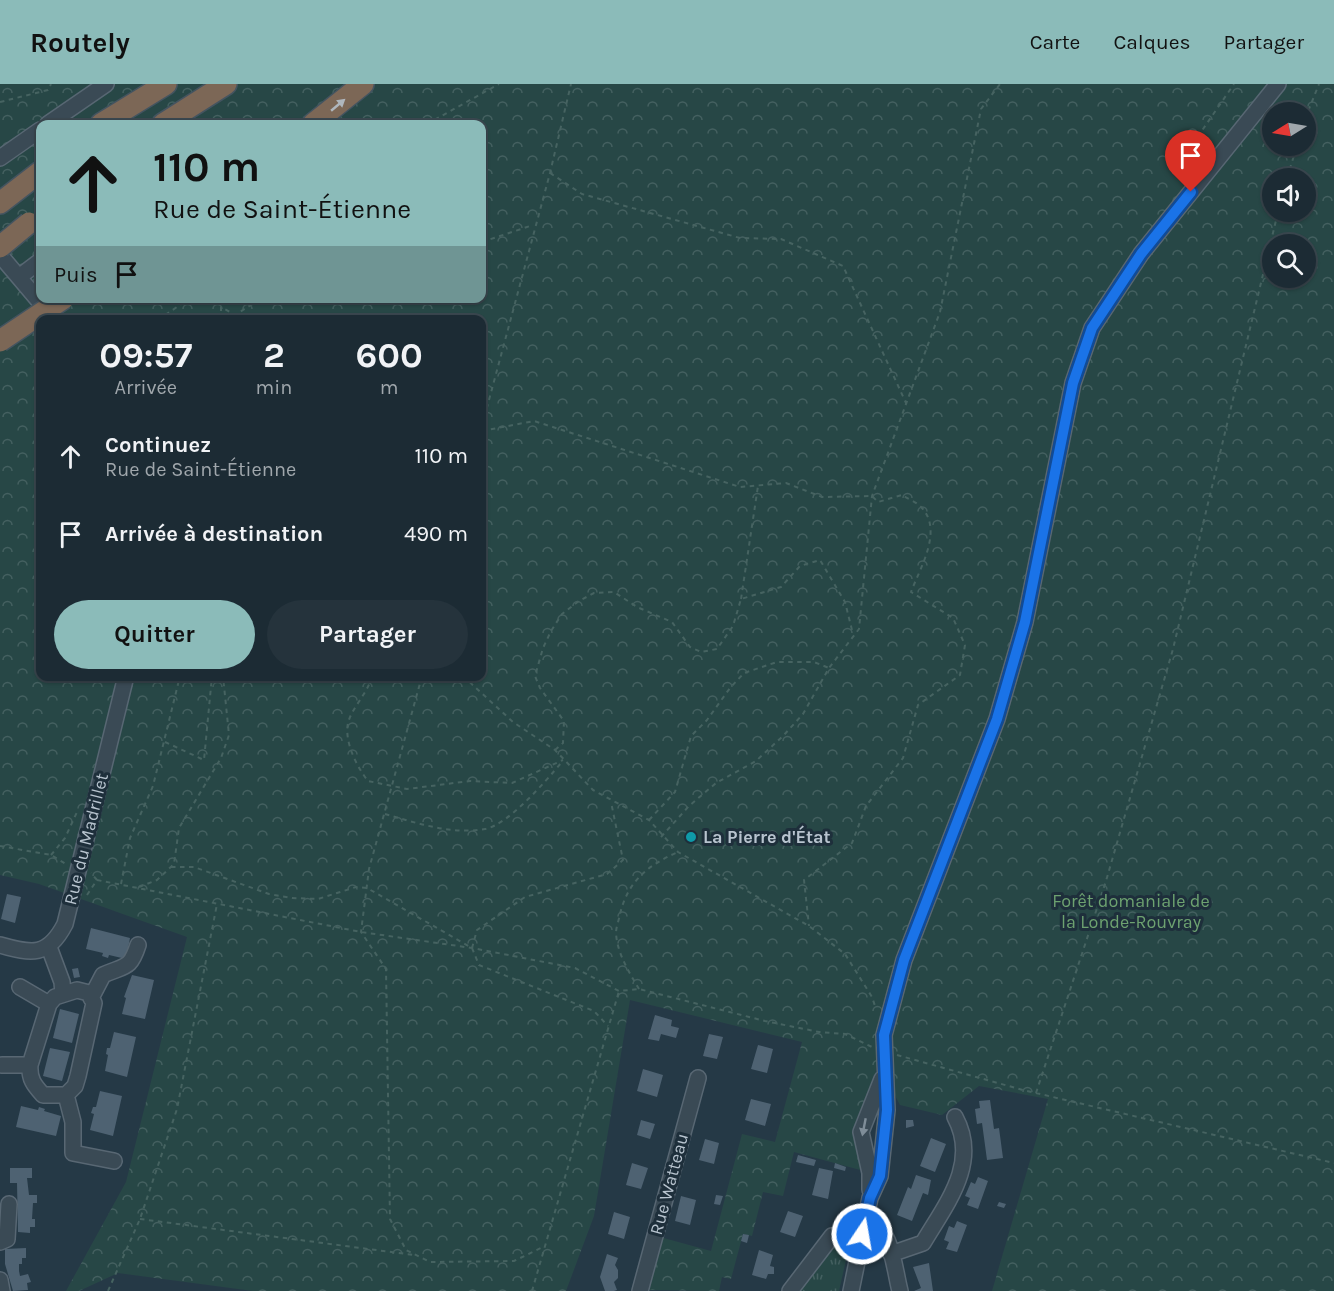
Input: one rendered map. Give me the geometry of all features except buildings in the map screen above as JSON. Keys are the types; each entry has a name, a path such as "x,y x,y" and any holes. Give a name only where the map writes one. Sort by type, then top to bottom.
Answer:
{"highway":[{"path":"107,120 152,84"},
{"path":"108,120 166,84"},
{"path":"188,116 226,84"},
{"path":"318,120 363,84"},
{"path":"4,200 36,175"},
{"path":"0,247 35,219"},
{"path":"39,315 57,303"},
{"path":"0,341 36,317"}],"street":[{"path":"54,120 105,84"},
{"path":"870,1198 880,1176 887,1110 884,1035 904,960 997,719 1025,622 1073,383 1092,328 1141,254 1278,84"},
{"path":"0,158 36,133"},
{"path":"0,255 36,297"},
{"path":"19,277 36,264"},
{"path":"41,303 51,315"},
{"name":"Rue du Madrillet","path":"49,947 65,924 125,681"},
{"path":"0,945 28,952 49,947 62,982 63,994"},
{"path":"91,998 104,975 124,968 132,962 138,945"},
{"path":"20,987 49,1004"},
{"path":"77,990 89,993 91,998 94,1003 75,1086 66,1095 43,1095 33,1085 29,1075 49,1004 55,997 77,990"},
{"path":"1,1066 30,1065"},
{"path":"850,1291 870,1198 870,1173 861,1132 884,1073"},
{"name":"Rue Watteau","path":"640,1291 698,1078"},
{"path":"66,1095 74,1122 73,1152 114,1161"},
{"path":"891,1254 923,1244 953,1193 965,1157 963,1131 955,1117"},
{"path":"0,1242 7,1239 9,1204"},
{"path":"866,1218 881,1227 891,1254 900,1291"},
{"path":"790,1291 832,1236 862,1234"},
{"path":"0,1280 2,1291"}],"path":[{"path":"0,102 48,90 51,84"},
{"path":"434,120 499,84"},
{"path":"486,411 534,225 550,173 571,84"},
{"path":"662,837 689,806 716,783 756,760 783,736 803,714 829,668 859,629 872,496 940,312 981,109 1000,84"},
{"path":"1203,177 1201,132 1234,84"},
{"path":"1312,102 1319,84"},
{"path":"550,173 582,194 740,238 781,239 843,266 906,403"},
{"path":"1036,1093 1106,881 1173,649 1276,222"},
{"path":"486,241 534,225"},
{"path":"165,315 183,303"},
{"path":"221,315 221,307 235,315 254,303"},
{"path":"486,430 534,421 740,486 786,483 822,497 872,496 878,502 902,495 921,506 930,521 929,546 910,592 954,618 965,645 960,675 918,705 903,758 866,806 852,843 804,880 809,926"},
{"path":"555,750 563,743 564,722 540,688 535,676 543,648 562,614 594,593 614,592 637,608 672,622 690,647 701,652 717,649 733,626 741,599 758,485"},
{"path":"741,599 781,587 800,566 820,560 845,602 853,635"},
{"path":"649,820 675,792 691,736 707,720 744,673 777,662 814,662 829,668"},
{"path":"121,885 130,838 153,786 179,681"},
{"path":"165,742 204,760 212,681"},
{"path":"136,888 158,880 174,864 179,828 221,758 229,735 224,681"},
{"path":"371,681 368,692 348,724 350,746 358,768 368,781 394,784 407,789 470,781 512,783 563,760"},
{"path":"421,681 369,869 361,932 386,969 390,1219 406,1250 430,1262 514,1261 543,1247"},
{"path":"468,681 513,722 555,750 593,790 649,820 678,852 809,926 845,954 872,997 884,1035"},
{"path":"385,814 441,830 487,829 531,798 563,760"},
{"path":"472,948 477,930 525,897 607,874 623,860 610,801"},
{"path":"51,855 66,838 78,810"},
{"path":"0,846 51,855 61,862 79,868"},
{"path":"639,989 623,960 616,931 623,900 636,877 654,863 678,852"},
{"path":"171,867 194,867 269,894 292,898 318,899 356,887 367,888 472,948 479,965 594,1011 609,1026"},
{"path":"97,880 361,932 472,948 575,968 619,991 639,989 765,1021 819,1032 845,1034 857,1038 860,1043 884,1052 1036,1093 1334,1163"},
{"path":"108,1291 140,1219 177,1109 217,904"},
{"path":"532,1291 619,991"},
{"path":"140,1219 416,1255"}],"green space":[{"name":"Forêt domaniale de la Londe-Rouvray","path":"0,84 1334,84 1334,1291 992,1291 1048,1099 979,1086 942,1115 900,1105 877,1061 864,1171 794,1152 783,1196 763,1192 752,1236 743,1234 731,1279 722,1277 719,1291 645,1290 660,1237 711,1251 742,1134 775,1142 802,1042 630,1000 594,1216 566,1291 253,1291 118,1273 79,1291 66,1291 126,1182 187,937 39,884 0,875"},
{"path":"840,1245 848,1251 839,1291 800,1291 834,1247"}],"place":[{"name":"La Pierre d'État","path":"691,837"}],"route":[{"path":"862,1234 870,1198 880,1176 887,1110 884,1035 904,960 997,719 1025,622 1073,383 1092,328 1141,254 1191,192"}]}
